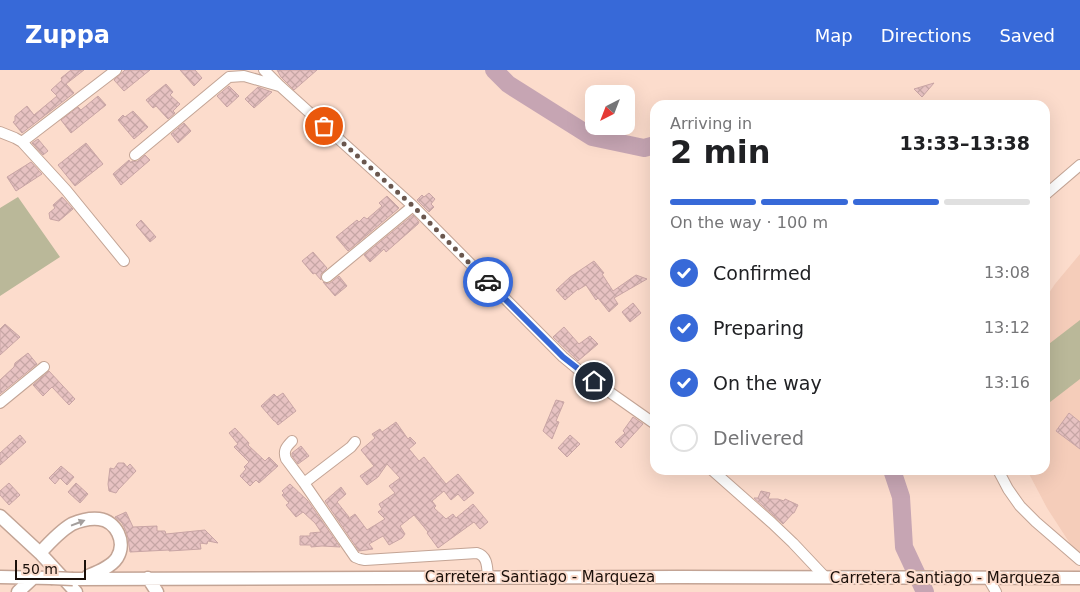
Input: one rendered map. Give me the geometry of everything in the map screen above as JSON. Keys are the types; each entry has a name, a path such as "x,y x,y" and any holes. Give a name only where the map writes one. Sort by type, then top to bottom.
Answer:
{"main road":[{"path":"0,516 40,553 76,592"},
{"path":"40,553 72,524 99,519 108,522 115,529 122,543 117,558 100,571 77,578"},
{"name":"Carretera Santiago - Marqueza","path":"0,577 1080,578"},
{"path":"18,592 34,577"},
{"path":"148,578 157,592"}],"street":[{"path":"22,142 116,70"},
{"path":"264,70 413,206 563,357 581,372 650,420"},
{"path":"135,155 232,73 280,86"},
{"path":"0,132 22,142 66,190 124,261"},
{"path":"1050,191 1080,165"},
{"path":"327,277 413,206"},
{"path":"0,403 44,367"},
{"path":"292,442 287,446 285,455 355,557 365,560 478,553 486,559 488,577"},
{"path":"304,483 355,442"},
{"path":"718,475 779,530 826,578"},
{"path":"1001,475 1020,506 1080,560"},
{"path":"988,578 996,592"}],"shaded area":[{"path":"18,197 60,257 0,296 0,208"},
{"path":"1080,254 1080,559 1047,508 1030,475 1050,475 1050,292"},
{"path":"1080,320 1080,379 1050,402 1050,343"}],"building":[{"path":"71,70 84,70 66,84 74,93 22,133 13,122 15,121 15,116 27,106 34,115 57,96 51,90"},
{"path":"125,70 150,70 124,91 114,80"},
{"path":"180,70 195,70 202,78 194,86"},
{"path":"277,70 317,70 294,90"},
{"path":"934,83 922,97 914,89"},
{"path":"166,84 173,92 170,95 180,104 173,111 175,113 168,119 156,106 153,108 146,100"},
{"path":"229,86 239,96 227,107 217,96"},
{"path":"258,87 272,92 254,108 245,99"},
{"path":"98,96 106,105 71,133 61,120 78,107 81,110"},
{"path":"133,111 148,127 134,139 118,120 123,115 125,117"},
{"path":"184,123 191,131 178,143 171,134"},
{"path":"38,139 48,151 43,155 32,143"},
{"path":"86,143 103,164 75,186 58,165"},
{"path":"145,155 150,160 121,185 113,174 129,160 131,163 132,161 137,162"},
{"path":"31,162 42,174 16,191 7,177"},
{"path":"429,193 435,199 431,204 434,207 429,212 417,200 422,195 424,197"},
{"path":"387,196 399,208 348,251 336,237 357,220 359,222 364,217 367,219 382,206 379,203"},
{"path":"62,197 73,209 59,221 50,219 49,213 55,208 53,205"},
{"path":"413,215 419,222 418,224 386,252 384,249 370,262 364,255"},
{"path":"141,220 156,237 150,242 136,225"},
{"path":"313,252 327,268 321,274 321,280 302,261"},
{"path":"594,261 604,273 602,274 613,291 636,275 647,279 614,298 618,304 609,312 598,298 596,300 586,285 565,300 556,290 570,277"},
{"path":"339,276 347,286 335,296 323,282 329,284"},
{"path":"633,303 641,313 630,322 622,312"},
{"path":"5,324 20,337 0,355 0,329"},
{"path":"564,327 579,344 590,336 598,344 578,361 553,337"},
{"path":"28,353 37,364 0,394 0,380 14,367 15,363"},
{"path":"49,371 75,399 69,405 52,387 43,396 33,385"},
{"path":"283,393 296,411 278,425 261,406 274,394 277,397"},
{"path":"556,400 564,402 556,421 559,422 552,439 543,431"},
{"path":"1069,413 1080,422 1080,449 1056,431"},
{"path":"633,417 643,424 621,448 615,442 625,433 623,431"},
{"path":"396,422 408,439 410,437 416,443 409,449 419,461 424,457 446,484 458,474 474,493 464,501 458,494 451,500 444,491 432,501 436,506 434,508 446,519 453,514 456,518 473,504 488,522 480,529 474,522 438,548 414,515 400,526 405,534 402,538 389,545 383,536 369,544 373,549 359,551 325,501 341,487 346,494 337,502 349,517 348,519 355,514 367,530 385,519 378,512 382,509 379,504 395,493 389,486 400,478 387,464 378,477 367,485 360,476 374,466 361,450 375,438 372,434 380,429 382,432"},
{"path":"235,428 249,443 248,445 265,461 269,457 278,466 259,483 256,480 250,486 240,476 246,469 244,467 249,462 234,447 238,444 229,433"},
{"path":"20,435 26,442 0,465 0,453"},
{"path":"570,435 580,444 567,457 558,448"},
{"path":"301,446 309,456 298,464 292,453"},
{"path":"118,463 124,463 127,467 130,464 136,471 116,493 109,491 108,484 110,468 114,469"},
{"path":"61,466 74,477 67,485 60,478 55,484 49,478"},
{"path":"9,483 20,495 9,505 0,495 0,491"},
{"path":"76,483 88,494 80,503 68,492"},
{"path":"290,484 308,501 340,547 300,545 300,536 310,536 310,533 321,532 315,523 303,512 296,517 286,505 289,503 282,495 284,493 282,491"},
{"path":"761,491 770,493 768,499 784,501 785,499 798,505 794,513 783,524 754,498 758,498"},
{"path":"126,512 133,527 157,526 157,531 165,531 166,534 205,530 218,543 208,541 207,544 200,543 201,549 130,552 126,531 122,523 115,517"}],"waterway":[{"path":"494,70 508,84 592,137 644,148 650,146"},
{"path":"894,475 901,497 904,547 925,592"}],"way so far":[{"path":"324,126 413,206 488,282"}],"route":[{"path":"488,282 563,357 594,381"}]}
